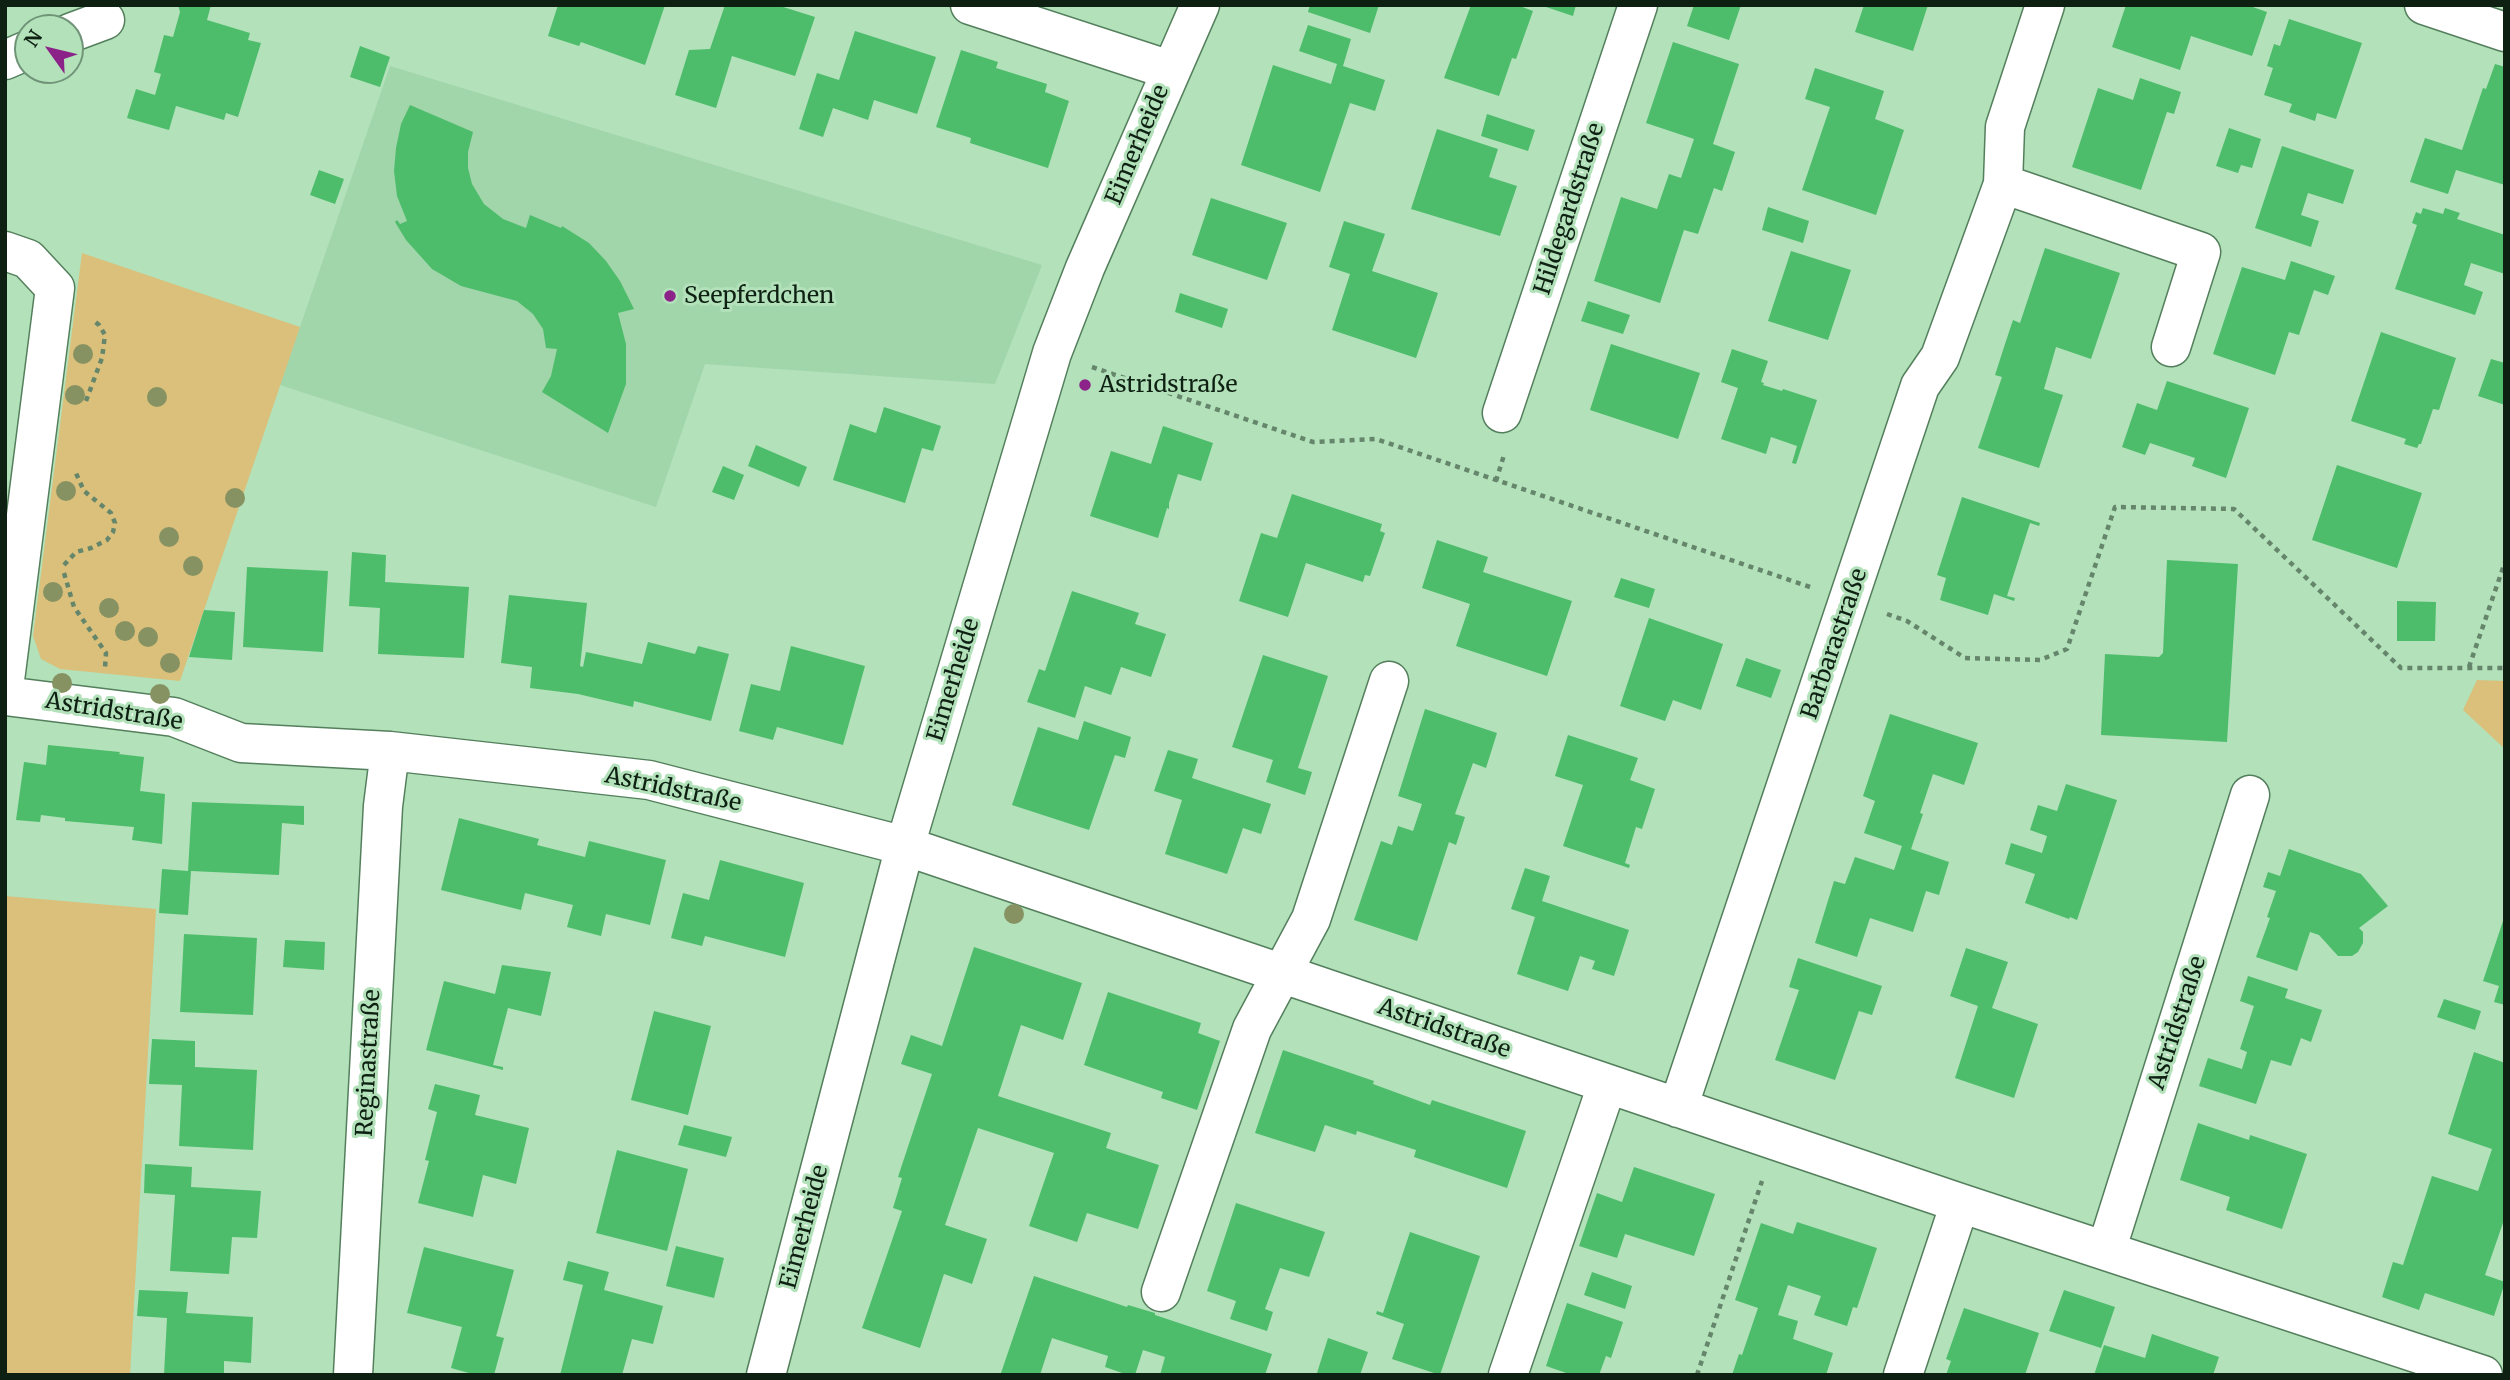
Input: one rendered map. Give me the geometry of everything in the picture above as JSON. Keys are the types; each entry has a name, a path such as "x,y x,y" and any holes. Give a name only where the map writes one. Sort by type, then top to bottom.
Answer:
{"street":[{"path":"970,5 1170,70"},
{"name":"Eimerheide","path":"766,1375 905,846 1052,353 1084,268 1200,5"},
{"name":"Hildegardstraße","path":"1502,414 1638,5"},
{"name":"Barbarastraße","path":"1678,1108 1920,386 1940,357 2003,184 2005,127 2045,5"},
{"path":"2424,5 2505,32"},
{"path":"2003,184 2201,252 2171,346"},
{"path":"5,251 28,259 55,288 5,680"},
{"path":"1161,1292 1252,1029 1311,919 1389,681"},
{"name":"Astridstraße","path":"5,696 174,716 241,743 390,751 649,780 905,846 1607,1085 2483,1375"},
{"name":"Reginastraße","path":"352,1375 382,820 390,751"},
{"name":"Astridstraße","path":"2106,1251 2250,795"},
{"path":"1508,1375 1607,1085"},
{"path":"1903,1375 1960,1203"}],"path":[{"path":"52,304 82,312 99,325 105,335 102,358 81,413"},
{"path":"1052,353 1313,442 1376,439 1907,621 1965,658 2040,660 2067,649 2115,507 2234,509 2402,668 2505,668"},
{"path":"73,467 84,491 111,513 115,523 107,540 76,552 66,559 63,566 65,582 74,607 106,653 102,708"},
{"path":"2469,667 2505,562"},
{"path":"1697,1375 1776,1141"}],"shaded area":[{"name":"Seepferdchen","path":"390,66 1042,265 995,384 705,364 656,507 280,385"},
{"path":"82,253 300,327 180,681 60,669 41,659 33,636"},
{"path":"2477,680 2505,681 2505,749 2463,710"},
{"path":"5,896 156,909 130,1375 5,1375"}],"building":[{"path":"178,5 211,5 207,20 250,33 248,40 261,43 238,117 226,113 224,120 176,106 169,130 127,118 136,89 155,95 161,74 154,72 164,35 173,37 180,12"},
{"path":"558,5 665,5 645,65 581,42 579,46 548,36"},
{"path":"725,5 777,5 815,17 795,76 732,56 716,108 675,95 689,50 710,49"},
{"path":"1310,5 1379,5 1370,33 1308,12"},
{"path":"1471,5 1517,5 1533,11 1499,96 1444,78"},
{"path":"1540,5 1576,5 1573,16"},
{"path":"1694,5 1741,5 1729,40 1687,26"},
{"path":"1864,5 1928,5 1913,51 1855,32"},
{"path":"2126,5 2247,5 2267,12 2252,56 2191,36 2180,70 2112,47"},
{"path":"2289,19 2362,43 2336,119 2317,113 2315,121 2289,112 2292,104 2264,95 2273,68 2267,66 2274,44 2280,46"},
{"path":"1308,25 1351,39 1343,66 1385,80 1375,111 1350,103 1320,192 1241,165 1273,65 1331,84 1337,64 1299,51"},
{"path":"855,31 936,57 917,114 874,100 868,120 833,108 823,137 799,129 817,73 839,80"},
{"path":"1673,42 1739,64 1713,144 1735,152 1722,191 1714,188 1698,234 1684,230 1660,303 1594,281 1621,197 1657,209 1669,174 1681,178 1694,139 1646,123"},
{"path":"360,46 390,57 380,87 350,77"},
{"path":"961,50 998,62 996,68 1047,84 1045,92 1069,101 1048,168 970,143 971,138 936,127"},
{"path":"2495,64 2505,67 2505,185 2456,170 2448,194 2410,182 2425,138 2462,150 2483,88 2486,89"},
{"path":"1815,68 1884,91 1875,119 1904,130 1876,215 1802,190 1830,107 1805,99"},
{"path":"2140,78 2181,92 2174,114 2167,112 2141,190 2072,167 2098,88 2133,100"},
{"path":"410,105 473,132 468,152 468,168 472,184 484,204 503,219 526,228 530,215 561,228 562,226 589,243 620,281 634,309 618,313 626,344 626,384 608,433 542,392 551,376 557,349 546,348 543,329 533,314 517,301 461,286 432,269 406,240 395,222 397,220 400,224 407,221 397,196 394,171 401,124"},
{"path":"1487,114 1535,130 1528,151 1481,136"},
{"path":"2229,128 2261,139 2252,168 2241,165 2238,173 2216,166"},
{"path":"1437,129 1498,149 1489,177 1517,186 1500,236 1411,209"},
{"path":"2282,146 2354,170 2343,204 2308,193 2301,215 2319,221 2311,247 2255,228"},
{"path":"319,170 344,179 335,204 310,195"},
{"path":"1211,198 1287,223 1267,280 1192,255"},
{"path":"1768,207 1809,221 1803,243 1762,230"},
{"path":"2423,208 2443,214 2445,208 2460,213 2457,219 2505,235 2505,274 2471,263 2464,285 2483,292 2475,315 2395,289 2417,225 2412,223 2416,212 2421,214"},
{"path":"1344,221 1385,234 1372,271 1438,293 1416,358 1332,330 1350,274 1329,267"},
{"path":"2045,248 2120,273 2091,359 2056,347 2044,389 2063,395 2039,468 1978,448 2002,377 1995,375 2013,320 2020,323"},
{"path":"1791,251 1851,270 1828,340 1768,321"},
{"path":"2291,261 2335,276 2328,295 2314,290 2299,335 2289,332 2275,375 2213,354 2242,267 2285,280"},
{"path":"1180,293 1228,309 1222,328 1175,312"},
{"path":"1588,301 1630,315 1623,334 1581,321"},
{"path":"2381,332 2456,358 2439,410 2433,409 2421,444 2417,448 2404,444 2406,439 2351,421"},
{"path":"1611,344 1700,373 1678,439 1590,410"},
{"path":"1732,349 1768,361 1761,382 1763,385 1817,400 1796,464 1792,463 1797,446 1771,437 1766,454 1721,439 1738,388 1721,382"},
{"path":"2491,359 2505,363 2505,405 2478,396"},
{"path":"2167,381 2249,408 2226,478 2192,466 2195,458 2150,443 2145,455 2122,447 2137,403 2157,410"},
{"path":"884,407 941,426 933,451 922,448 905,503 833,480 850,424 876,433"},
{"path":"1163,426 1213,443 1201,481 1178,474 1158,538 1090,516 1111,451 1151,464"},
{"path":"756,445 807,467 799,487 748,466"},
{"path":"2337,465 2422,493 2397,568 2312,540"},
{"path":"723,466 744,475 734,500 712,492"},
{"path":"1292,494 1382,524 1380,531 1385,533 1370,576 1365,575 1363,582 1306,563 1288,617 1239,601 1261,533 1277,538"},
{"path":"1962,497 2040,523 2039,526 2030,523 2007,596 2015,598 2014,601 1994,594 1988,615 1940,600 1946,578 1937,575"},
{"path":"1437,540 1488,557 1483,572 1572,601 1547,676 1456,646 1470,604 1422,588"},
{"path":"352,552 386,555 385,582 469,587 464,658 378,654 380,608 349,606"},
{"path":"2167,560 2238,564 2227,742 2101,735 2105,654 2159,657 2163,653"},
{"path":"247,567 328,571 323,652 243,647"},
{"path":"1621,578 1655,589 1649,608 1614,597"},
{"path":"1072,591 1139,613 1135,624 1166,634 1151,677 1121,667 1111,695 1085,686 1075,718 1027,702 1039,669 1045,671"},
{"path":"509,595 587,603 580,666 583,667 586,652 642,664 648,642 695,654 698,646 729,654 711,721 634,701 633,707 578,694 530,688 532,667 501,663"},
{"path":"2397,601 2436,602 2435,641 2397,641"},
{"path":"204,610 235,612 232,660 189,657"},
{"path":"1649,618 1723,644 1701,710 1673,700 1665,721 1620,706"},
{"path":"791,646 865,666 843,745 777,727 773,740 739,731 751,684 780,691"},
{"path":"1263,655 1328,676 1298,768 1312,772 1305,795 1266,782 1273,760 1232,747"},
{"path":"1746,658 1781,670 1771,698 1736,686"},
{"path":"1425,709 1497,733 1486,768 1473,763 1455,814 1465,817 1456,845 1449,842 1417,941 1354,920 1381,841 1392,845 1398,826 1413,831 1422,804 1398,796"},
{"path":"1890,714 1978,743 1964,785 1933,774 1920,813 1923,814 1911,849 1949,862 1939,895 1926,891 1913,932 1870,918 1857,957 1815,943 1834,881 1845,884 1855,857 1894,870 1902,846 1864,833 1875,801 1863,796"},
{"path":"1084,721 1131,737 1125,758 1115,755 1089,830 1012,805 1038,727 1078,740"},
{"path":"1568,735 1638,758 1630,780 1655,789 1642,829 1636,827 1625,863 1630,865 1629,868 1563,846 1583,785 1555,776"},
{"path":"48,745 144,757 140,791 165,794 162,844 132,840 134,827 65,821 65,818 41,815 40,822 16,820 24,762 46,765"},
{"path":"1168,750 1198,759 1192,778 1271,804 1261,834 1243,828 1227,874 1165,854 1182,800 1154,791"},
{"path":"2066,784 2117,800 2077,920 2025,903 2035,874 2005,864 2011,843 2042,853 2047,836 2030,830 2038,805 2057,811"},
{"path":"192,802 304,806 304,825 282,823 279,875 191,871 188,915 159,913 162,869 188,871"},
{"path":"459,818 539,839 537,845 585,857 589,841 666,860 650,925 606,914 601,936 567,927 573,905 525,893 521,910 441,890"},
{"path":"2289,849 2361,874 2388,906 2359,928 2363,932 2363,943 2352,956 2338,956 2319,935 2310,932 2297,971 2256,957 2276,891 2263,887 2268,872 2280,876"},
{"path":"720,860 804,883 785,957 705,936 702,946 671,938 683,893 709,900"},
{"path":"1525,868 1550,876 1542,901 1629,930 1614,976 1592,969 1595,961 1580,956 1568,991 1517,974 1535,917 1511,909"},
{"path":"2504,918 2505,1005 2494,1002 2499,986 2483,981"},
{"path":"184,934 257,938 253,1015 180,1012"},
{"path":"285,940 325,942 324,970 283,967"},
{"path":"974,947 1082,983 1063,1040 1021,1025 998,1096 1111,1133 1106,1148 1159,1165 1138,1229 1087,1213 1077,1242 1029,1226 1054,1153 978,1128 945,1225 987,1239 972,1284 944,1274 920,1348 862,1328 902,1211 893,1208 902,1178 898,1177 932,1074 901,1064 911,1035 942,1046"},
{"path":"1966,948 2008,962 1992,1008 2038,1024 2014,1098 1955,1078 1978,1006 1950,996"},
{"path":"1798,958 1882,986 1872,1015 1859,1011 1835,1080 1775,1060 1799,990 1789,987"},
{"path":"502,965 551,972 541,1016 508,1008 493,1065 503,1067 503,1070 426,1050 444,981 495,994"},
{"path":"2248,976 2288,989 2285,998 2322,1010 2311,1042 2301,1038 2291,1066 2271,1060 2256,1104 2199,1086 2208,1058 2242,1069 2247,1052 2240,1049 2254,1006 2240,1001"},
{"path":"1108,992 1201,1023 1198,1033 1220,1041 1197,1110 1161,1098 1163,1092 1084,1065"},
{"path":"2444,999 2481,1011 2475,1030 2437,1017"},
{"path":"654,1011 711,1026 688,1115 631,1100"},
{"path":"152,1039 195,1041 195,1067 257,1070 253,1150 179,1146 182,1085 149,1084"},
{"path":"1283,1050 1374,1081 1373,1084 1430,1105 1432,1100 1526,1131 1507,1188 1414,1157 1416,1150 1357,1131 1356,1135 1325,1125 1315,1152 1255,1133"},
{"path":"2474,1052 2505,1063 2505,1217 2485,1275 2505,1282 2494,1316 2425,1293 2419,1310 2382,1297 2393,1262 2403,1265 2432,1176 2478,1191 2492,1149 2448,1134"},
{"path":"435,1084 480,1095 475,1115 529,1128 516,1184 483,1175 473,1217 418,1203 429,1161 425,1160 437,1112 428,1109"},
{"path":"2198,1123 2249,1140 2250,1135 2307,1154 2282,1229 2226,1210 2230,1197 2180,1180"},
{"path":"684,1125 732,1137 726,1157 678,1145"},
{"path":"617,1150 688,1169 667,1251 596,1233"},
{"path":"145,1164 192,1167 191,1187 261,1191 257,1238 232,1237 229,1274 170,1271 175,1195 144,1193"},
{"path":"1634,1167 1715,1194 1694,1256 1625,1234 1617,1258 1579,1246 1597,1193 1622,1202"},
{"path":"1236,1203 1325,1232 1309,1277 1280,1268 1265,1309 1273,1312 1267,1331 1230,1319 1236,1301 1207,1291"},
{"path":"1797,1222 1877,1248 1857,1308 1853,1307 1847,1326 1814,1315 1821,1296 1788,1285 1778,1315 1798,1321 1793,1339 1833,1353 1826,1375 1732,1375 1758,1308 1735,1300 1761,1223 1793,1234"},
{"path":"1410,1232 1480,1256 1440,1375 1392,1359 1404,1324 1376,1314 1377,1311 1383,1313"},
{"path":"676,1246 724,1258 714,1298 666,1286"},
{"path":"424,1247 514,1270 496,1336 504,1338 494,1375 476,1375 451,1368 462,1327 407,1313"},
{"path":"568,1261 609,1272 604,1290 663,1306 653,1344 632,1339 622,1375 560,1375 583,1285 563,1280"},
{"path":"1592,1272 1632,1286 1625,1309 1584,1295"},
{"path":"1034,1276 1127,1307 1128,1305 1155,1313 1272,1354 1265,1375 1160,1375 1165,1357 1143,1350 1135,1375 1128,1375 1105,1367 1108,1356 1052,1338 1040,1375 1001,1373"},
{"path":"139,1290 188,1292 186,1313 253,1317 251,1363 224,1361 224,1375 164,1375 167,1318 137,1316"},
{"path":"2064,1290 2115,1307 2101,1348 2049,1331"},
{"path":"1567,1303 1623,1322 1611,1358 1606,1356 1599,1375 1572,1375 1546,1366"},
{"path":"1964,1308 2039,1333 2025,1375 1946,1375 1951,1361 1946,1359"},
{"path":"2152,1334 2219,1357 2213,1375 2094,1375 2104,1345 2145,1358"},
{"path":"1328,1338 1368,1352 1360,1375 1317,1373"}],"place":[{"name":"Seepferdchen","path":"670,296"},
{"name":"Astridstraße","path":"1085,385"}]}
